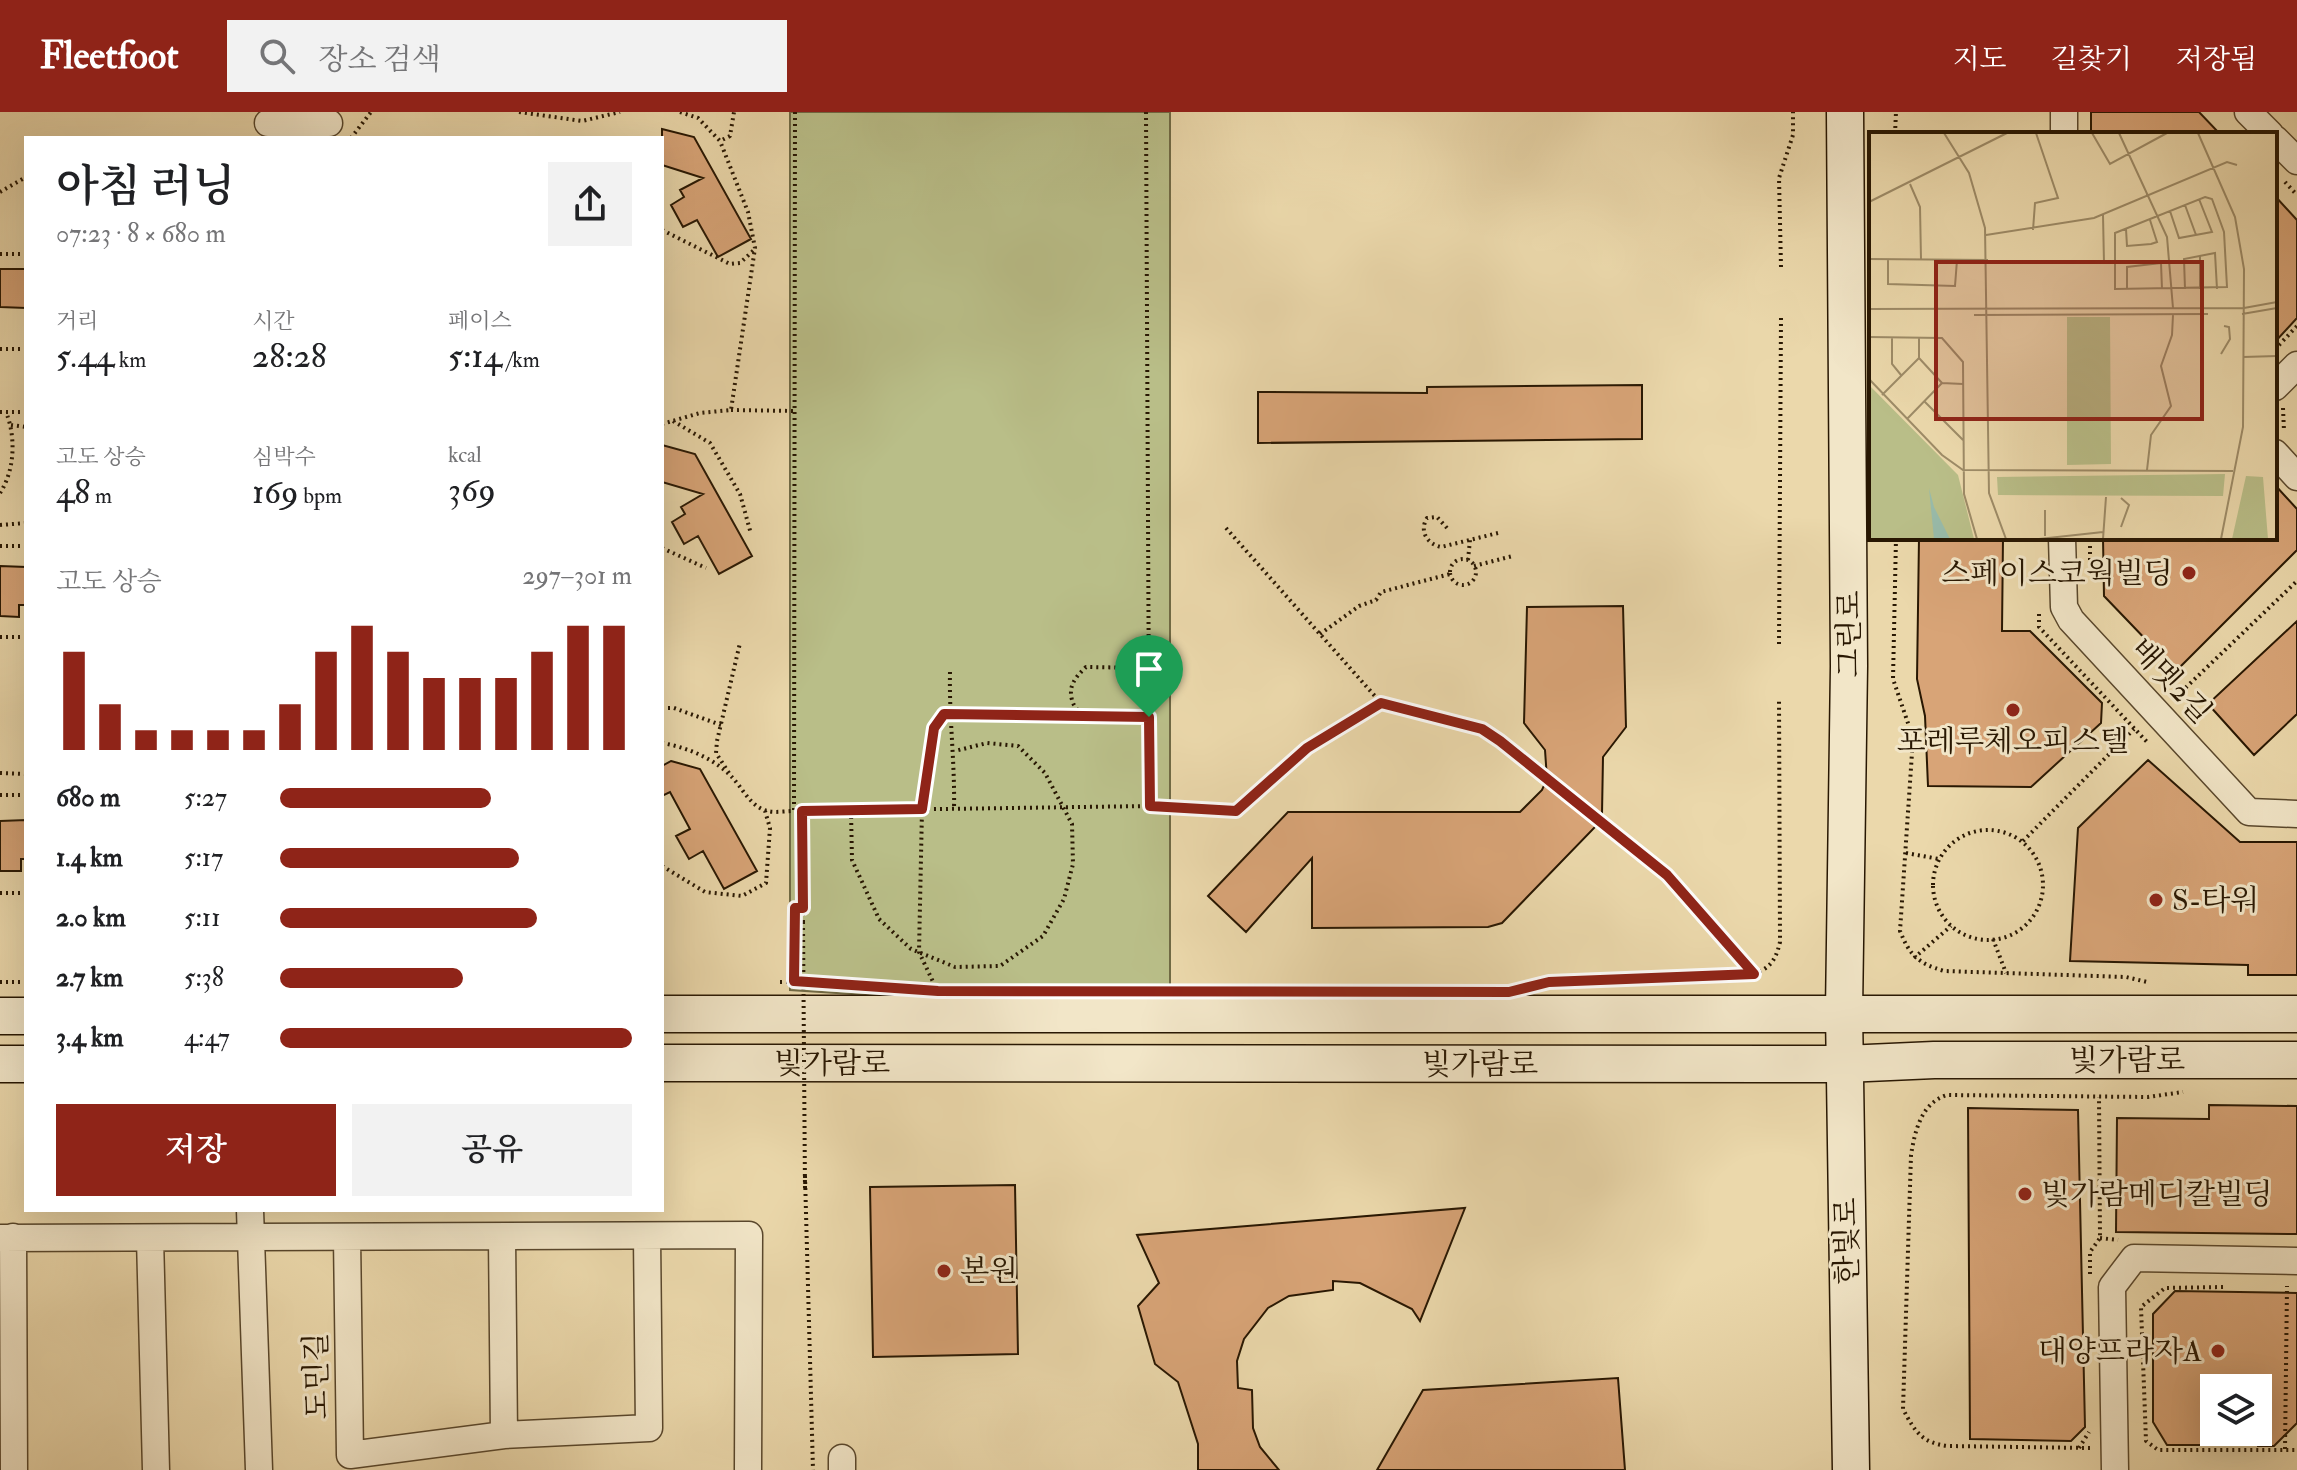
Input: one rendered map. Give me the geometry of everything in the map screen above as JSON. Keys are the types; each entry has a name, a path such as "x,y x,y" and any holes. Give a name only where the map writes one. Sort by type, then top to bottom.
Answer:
{"main road":[{"name":"그린로","path":"1844,1012 1849,680 1845,112"},
{"name":"한빛로","path":"1844,1012 1851,1470"},
{"name":"빛가람로","path":"664,1014 2297,1014"},
{"path":"0,1016 24,1016"},
{"name":"빛가람로","path":"664,1063 1845,1064 1934,1060 2297,1060"},
{"path":"0,1064 24,1064"}],"street":[{"path":"2248,112 2268,132"},
{"path":"268,123 327,124"},
{"path":"2277,141 2297,161"},
{"path":"2282,393 2297,365"},
{"path":"2281,444 2297,477"},
{"name":"배멧2길","path":"2062,540 2064,607 2071,620 2249,812 2297,814"},
{"name":"도민길","path":"250,1212 259,1470"},
{"path":"14,1470 7,1238 749,1235 748,1470"},
{"name":"도민길","path":"347,1237 350,1455 504,1435 649,1428 647,1236"},
{"path":"502,1237 504,1435"},
{"path":"150,1238 156,1470"},
{"path":"2115,1470 2112,1287 2134,1258 2297,1261"}],"path":[{"path":"353,136 371,112"},
{"path":"519,112 558,115 582,121 620,112"},
{"path":"680,112 698,118 720,141 748,212 755,248 731,410"},
{"path":"720,141 730,136 734,112"},
{"path":"794,811 795,112"},
{"path":"1146,112 1150,806"},
{"path":"1781,267 1779,178 1793,135 1793,112"},
{"path":"1895,132 1896,112"},
{"path":"0,192 24,178"},
{"path":"664,231 730,264 740,263 755,248"},
{"path":"0,254 24,254"},
{"path":"1779,644 1781,317"},
{"path":"2277,348 2297,326"},
{"path":"0,349 24,349"},
{"path":"2281,444 2282,393"},
{"path":"664,423 700,413 731,410 795,411"},
{"path":"3,412 24,412"},
{"path":"0,493 11,463 11,425 3,412"},
{"path":"673,421 710,443 740,494 751,534"},
{"path":"11,425 24,427"},
{"path":"1447,528 1437,517 1427,518 1423,526 1425,536 1433,545 1498,533"},
{"path":"0,525 24,523"},
{"path":"1226,528 1381,703 1482,729 1500,741 1667,875 1754,974"},
{"path":"1468,560 1470,540"},
{"path":"1896,540 1893,679 1913,738 1900,931 1914,958 1921,965 1944,971 2126,977 2153,984"},
{"path":"2090,540 2090,564"},
{"path":"0,546 24,546"},
{"path":"664,549 706,568"},
{"path":"1474,566 1513,556"},
{"path":"1468,560 1476,574 1468,584 1455,583 1450,574 1456,561 1468,560"},
{"path":"1320,634 1359,606 1376,600 1381,592 1450,574"},
{"path":"2177,696 2297,581"},
{"path":"0,637 24,637"},
{"path":"664,867 705,892 742,896 766,883 770,828 765,811 745,795 716,753 740,643"},
{"path":"1087,717 1074,707 1070,693 1074,678 1086,667 1149,668"},
{"path":"950,672 949,714 955,751 954,809"},
{"path":"2166,685 2187,707"},
{"path":"1536,985 1754,974 1776,960 1780,942 1779,698"},
{"path":"765,811 1150,806 1236,811 1307,748 1381,703"},
{"path":"664,708 674,708 721,725"},
{"path":"924,990 938,991 919,952 922,809 934,728 944,714 1149,717"},
{"path":"2023,841 2134,729"},
{"path":"664,743 681,746 730,775"},
{"path":"851,811 852,860 879,919 919,952 955,967 1000,966 1043,936 1064,899 1073,864 1072,824 1045,773 1018,746 987,743 955,751"},
{"path":"0,773 24,774"},
{"path":"0,795 24,795"},
{"path":"802,811 805,1190"},
{"path":"1983,830 2001,831 2023,841 2041,867 2041,903 2032,919 2019,931 1993,939 1966,936 1951,926 1939,912 1933,895 1933,876 1939,859 1950,844 1983,830"},
{"path":"1905,853 1939,859"},
{"path":"0,893 24,893"},
{"path":"794,981 795,908 803,908"},
{"path":"1914,958 1951,926"},
{"path":"1993,939 2006,973"},
{"path":"0,982 24,982"},
{"path":"779,982 823,983"},
{"path":"2090,1448 1928,1444 1915,1432 1903,1409 1911,1155 1916,1126 1935,1099 1947,1095 2148,1097 2192,1090"},
{"path":"2090,1274 2090,1252 2100,1238 2099,1097"},
{"path":"805,1176 813,1470"},
{"path":"2272,1286 2297,1285"},
{"path":"2285,1449 2287,1286"},
{"path":"2226,1287 2165,1288 2141,1307 2146,1441 2158,1450 2297,1450"}],"green space":[{"path":"790,112 1170,112 1170,991 915,998 790,990"}],"building":[{"path":"2091,112 2199,112 2218,132 2091,132"},
{"path":"662,129 694,137 751,239 718,257 697,220 683,227 671,205 684,197 680,190 703,178 664,166"},
{"path":"2277,198 2297,220 2297,318 2277,340"},
{"path":"0,269 24,269 24,308 0,307"},
{"path":"1642,385 1642,439 1258,443 1258,392 1427,393 1427,387"},
{"path":"664,446 695,454 752,556 719,574 698,536 684,544 672,522 685,514 681,507 703,494 664,483"},
{"name":"스페이스코웍빌딩","path":"2277,487 2297,509 2297,550 2176,671 2104,596 2103,540 2277,540"},
{"name":"포레루체오피스텔","path":"1919,540 2003,540 2002,631 2030,631 2102,703 2101,723 2031,787 1928,786 1925,716 1917,679"},
{"path":"0,566 24,567 24,605 19,605 19,617 0,616"},
{"path":"1623,606 1626,727 1603,757 1602,814 1596,826 1502,923 1488,927 1312,928 1312,858 1246,932 1208,896 1288,812 1520,812 1542,790 1547,779 1545,750 1524,723 1527,607"},
{"path":"2297,621 2297,714 2254,755 2208,704"},
{"name":"S-타워","path":"2148,760 2240,842 2297,842 2297,975 2248,975 2248,965 2070,961 2078,828"},
{"path":"671,761 700,769 757,871 724,889 703,851 689,859 676,836 690,829 670,792 664,795 664,765"},
{"path":"24,820 21,871 0,871 0,821"},
{"path":"2209,1105 2297,1106 2297,1234 2116,1232 2117,1118 2209,1119"},
{"path":"1968,1108 2078,1110 2085,1427 2071,1441 1970,1439"},
{"name":"본원","path":"1015,1185 1018,1354 873,1357 870,1187"},
{"path":"1465,1208 1420,1321 1412,1309 1360,1283 1333,1281 1333,1290 1289,1296 1268,1308 1244,1339 1237,1361 1238,1388 1252,1390 1253,1428 1260,1447 1279,1470 1198,1470 1198,1444 1178,1382 1155,1364 1138,1306 1159,1283 1137,1235"},
{"name":"대양프라자A","path":"2175,1291 2297,1293 2297,1423 2272,1446 2272,1374 2200,1374 2200,1445 2167,1445 2153,1422 2153,1314"},
{"path":"1618,1378 1625,1470 1377,1470 1423,1390"}],"place":[{"name":"스페이스코웍빌딩","path":"2189,573"},
{"name":"포레루체오피스텔","path":"2013,710"},
{"name":"S-타워","path":"2156,900"},
{"name":"빛가람메디칼빌딩","path":"2025,1194"},
{"name":"본원","path":"944,1271"},
{"name":"대양프라자A","path":"2218,1351"}],"route":[{"path":"1381,703 1482,729 1667,875 1754,974 1549,982 1509,992 938,991 794,981 795,908 803,908 802,811 922,809 934,728 944,714 1149,717 1150,806 1236,811 1307,748 1381,703"}]}
